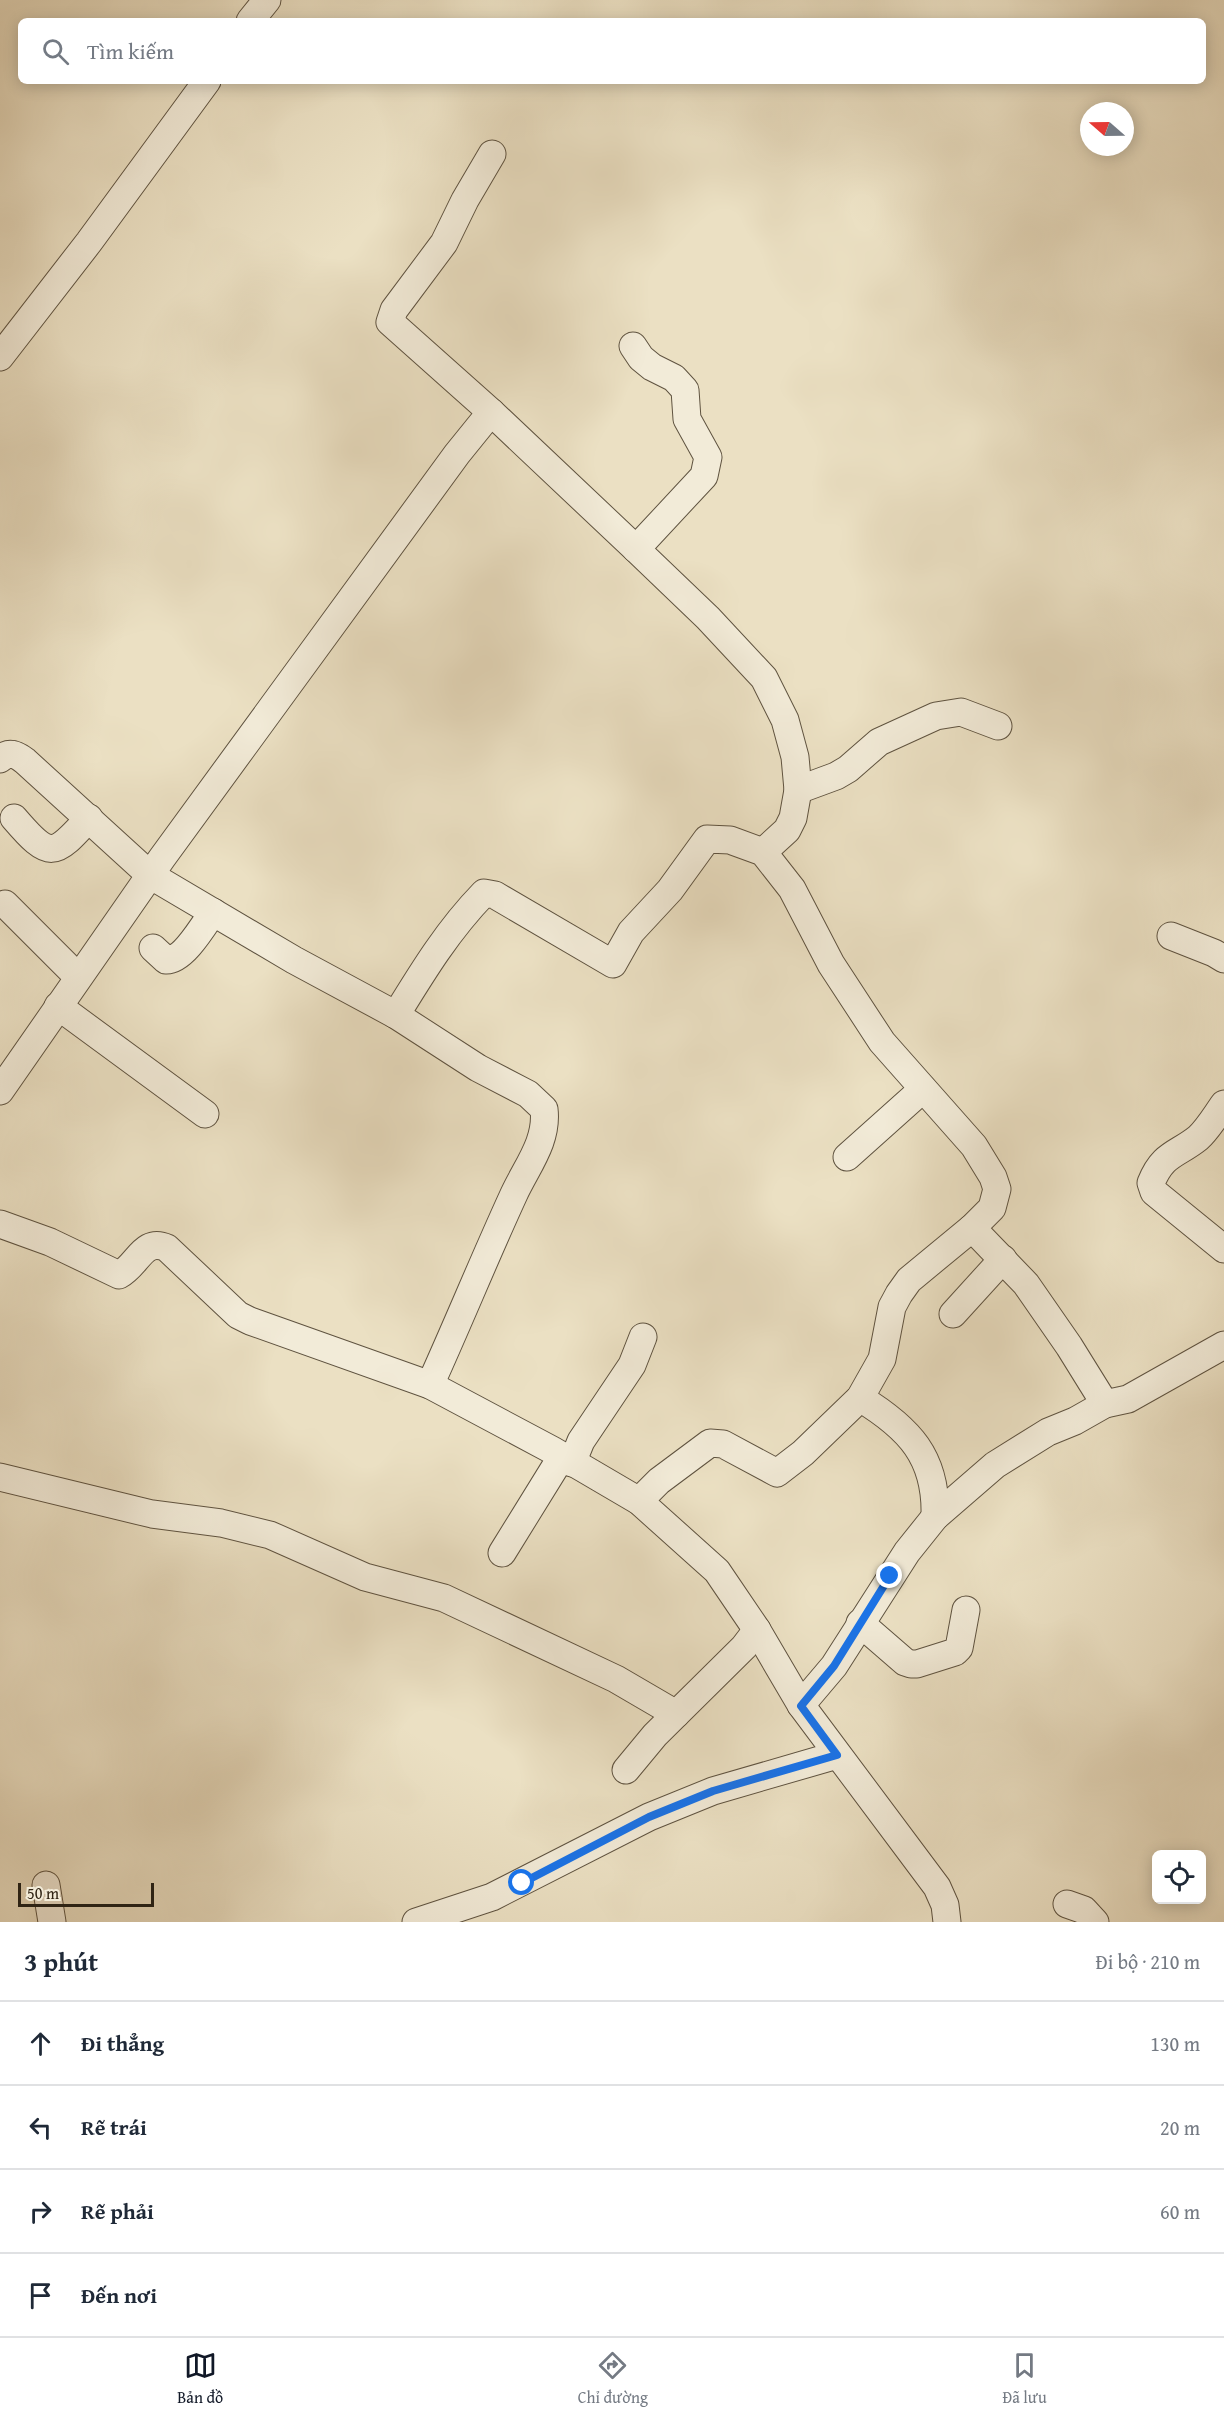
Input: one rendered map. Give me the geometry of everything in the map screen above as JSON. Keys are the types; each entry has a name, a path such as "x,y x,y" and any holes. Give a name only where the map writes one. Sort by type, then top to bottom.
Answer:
{"street":[{"path":"252,18 267,0"},
{"path":"0,357 89,242 205,84"},
{"path":"492,154 465,200 444,243 394,310 390,322 491,412 636,549 708,618 764,678 785,720 795,757 798,790 793,818 787,830 763,852"},
{"path":"633,346 641,358 652,367 674,378 685,390 688,423 708,457 704,476 636,549"},
{"path":"0,1091 150,874 491,412"},
{"path":"798,790 842,772 879,742 936,716 962,712 998,726"},
{"path":"0,759 6,754 15,754 150,874 294,960 396,1015 478,1068 528,1094 544,1109 546,1123 540,1145 514,1193 430,1384"},
{"path":"14,818 42,847 54,850 67,843 89,818"},
{"path":"396,1015 434,954 467,910 484,893 495,895 613,964 631,932 670,890 707,839 730,840 763,852 792,888 845,986 882,1042 974,1146 993,1177 997,1189 992,1208 972,1228 909,1281 899,1294 892,1307 882,1359 860,1398 779,1473 773,1473 723,1444 710,1443 659,1481 639,1501"},
{"path":"5,904 78,977"},
{"path":"153,948 166,960 174,959 193,942 213,912"},
{"path":"1171,936 1224,959"},
{"path":"58,1006 205,1114"},
{"path":"847,1157 922,1089"},
{"path":"1224,1104 1200,1136 1178,1149 1163,1162 1151,1183 1154,1192 1224,1249"},
{"path":"0,1224 50,1242 119,1275 150,1245 158,1244 167,1248 238,1315 430,1384 639,1501 717,1571 757,1630 801,1706 937,1887 945,1905 947,1922"},
{"path":"972,1228 1026,1284 1069,1346 1105,1404"},
{"path":"953,1314 1003,1259"},
{"path":"502,1552 632,1365 643,1337"},
{"path":"801,1706 834,1666 901,1560 935,1517 995,1465 1028,1443 1105,1404 1139,1394 1224,1345"},
{"path":"860,1398 898,1425 922,1453 936,1494 935,1517"},
{"path":"0,1477 152,1514 221,1523 270,1535 365,1577 444,1598 616,1679 676,1714"},
{"path":"860,1623 905,1662 917,1664 955,1652 963,1637 966,1610"},
{"path":"626,1770 655,1735 744,1647 757,1630"},
{"path":"416,1922 502,1893 649,1817 713,1791 837,1755"},
{"path":"46,1885 52,1922"},
{"path":"1067,1904 1084,1910 1095,1922"}],"route":[{"path":"522,1883 649,1817 713,1791 837,1755 801,1706 834,1666 890,1576"}]}
